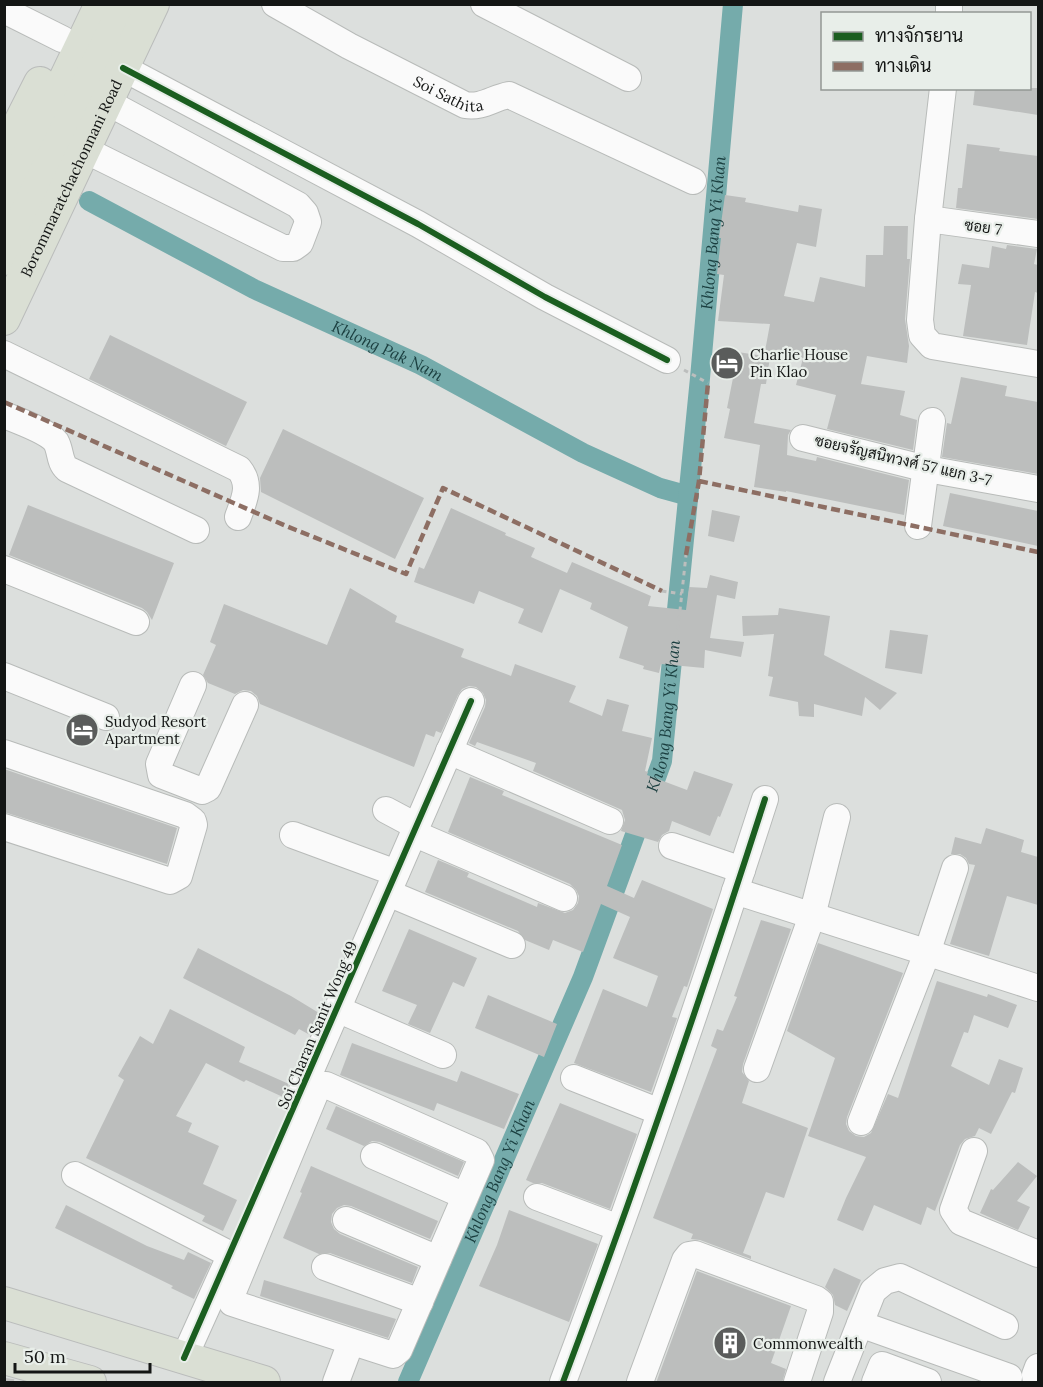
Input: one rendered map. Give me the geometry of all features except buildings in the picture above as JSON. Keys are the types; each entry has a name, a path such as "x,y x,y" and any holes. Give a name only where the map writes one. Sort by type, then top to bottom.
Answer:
{"main road":[{"path":"4,207 101,4"},
{"path":"4,259 126,4"},
{"name":"Borommaratchachonnani Road","path":"4,319 153,4"},
{"path":"4,154 69,25"},
{"path":"4,1304 191,1370"},
{"path":"4,1324 191,1370 264,1383"},
{"path":"4,1358 77,1379"},
{"path":"4,1371 77,1379"}],"street":[{"path":"15,4 69,25"},
{"name":"Soi Sathita","path":"275,4 349,46 465,105 475,107 484,105 496,97 509,94 693,181"},
{"path":"484,4 628,78"},
{"path":"4,10 69,25"},
{"path":"123,68 418,224 545,297 667,360"},
{"path":"943,90 928,219 920,320 922,335 932,346 1038,364"},
{"path":"85,150 283,248 293,248 300,243 308,222 305,213 298,205 107,102"},
{"name":"ซอย 7","path":"928,219 1038,234"},
{"path":"4,354 239,469 244,475 247,489 238,517"},
{"path":"4,415 52,438 58,447 63,465 67,469 196,530"},
{"path":"918,526 932,421"},
{"name":"ซอยจรัญสนิทวงศ์ 57 แยก 3-7","path":"803,438 927,469 1038,489"},
{"path":"4,569 136,622"},
{"path":"4,676 105,717"},
{"path":"193,685 159,764 159,770 161,775 202,791 208,788 245,705"},
{"name":"Soi Charan Sanit Wong 49","path":"191,1370 231,1255 471,701"},
{"path":"449,751 610,820"},
{"path":"4,753 185,814 194,825 179,876 170,881 4,828"},
{"path":"563,1383 710,969 765,799"},
{"path":"386,810 415,830 564,897"},
{"path":"757,1069 812,916 837,817"},
{"path":"293,836 392,883 512,945"},
{"path":"672,846 812,916 1038,988"},
{"path":"861,1122 927,952 955,868"},
{"path":"337,1009 443,1055"},
{"path":"574,1078 660,1112"},
{"path":"322,1085 479,1154 481,1160 465,1196 396,1354 351,1342 232,1303 230,1299 317,1089 322,1085"},
{"path":"974,1152 953,1210 956,1217 961,1222 1038,1254"},
{"path":"374,1156 465,1196"},
{"path":"75,1175 231,1255"},
{"path":"537,1197 619,1228"},
{"path":"346,1220 438,1259"},
{"path":"640,1383 685,1260 694,1254 820,1302 820,1312 797,1383"},
{"path":"325,1267 420,1302"},
{"path":"837,1383 873,1291 885,1281 900,1277 1005,1326"},
{"path":"860,1324 1009,1377 1008,1383"},
{"path":"336,1383 351,1342"},
{"path":"875,1383 882,1365 928,1383"},
{"path":"1036,1383 1035,1375 1038,1367"}],"path":[{"path":"667,360 708,383"},
{"path":"677,638 686,555"},
{"path":"662,591 682,594"}],"waterway":[{"name":"Khlong Bang Yi Khan","path":"408,1382 583,977 662,761 700,378 733,4"},
{"name":"Khlong Pak Nam","path":"89,201 254,289 421,365 583,453 660,488 689,496"}],"railway":[{"path":"4,1380 18,1382"}],"marked path":[{"path":"686,555 699,481 708,383"},
{"path":"4,402 286,526 406,574 443,488 662,591"},
{"path":"699,481 1038,552"}],"cycle path":[{"path":"123,68 418,224 545,297 667,360"},
{"path":"184,1358 471,701"},
{"path":"563,1382 667,1092 765,799"}],"place":[{"name":"Charlie House Pin Klao","path":"727,363"},
{"name":"Sudyod Resort Apartment","path":"82,730"},
{"name":"Commonwealth","path":"730,1343"}]}
